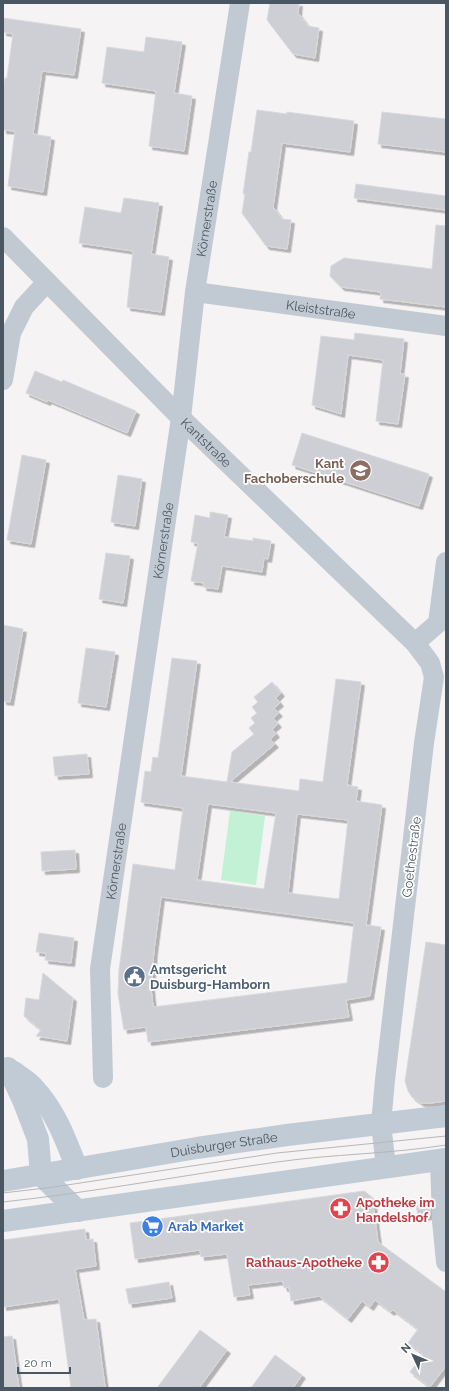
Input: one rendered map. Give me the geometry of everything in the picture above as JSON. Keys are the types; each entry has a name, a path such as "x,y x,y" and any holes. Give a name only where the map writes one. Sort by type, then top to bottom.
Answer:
{"main road":[{"path":"6,1066 33,1087 50,1110 65,1137 77,1169"},
{"path":"6,1066 23,1100 38,1139 42,1176 78,1210"},
{"name":"Duisburger Straße","path":"3,1181 42,1176 197,1148 286,1135 446,1116"},
{"path":"3,1221 443,1160"}],"street":[{"name":"Körnerstraße","path":"103,1078 100,969 181,418 195,292 240,3"},
{"name":"Kantstraße","path":"3,237 181,418 415,643"},
{"path":"3,380 11,333 24,307 47,282"},
{"name":"Kleiststraße","path":"195,292 446,326"},
{"path":"415,643 442,626 446,562"},
{"name":"Goethestraße","path":"386,1168 381,1124 385,1080 424,743 434,677 430,663 415,643"},
{"path":"443,1160 442,1220 446,1262"}],"green space":[{"path":"230,811 265,816 256,885 221,880"}],"building":[{"path":"270,3 299,3 298,13 308,26 319,28 315,58 293,54 267,20"},
{"path":"3,18 81,29 74,75 42,71 33,134 51,137 43,192 8,186 15,131 3,130 3,92 5,78 7,78 13,34 3,32"},
{"path":"146,37 182,42 174,93 192,96 184,151 149,146 156,91 102,83 107,47 144,52"},
{"path":"257,110 287,114 287,112 354,121 350,152 282,143 273,207 282,219 291,220 287,249 266,246 242,213 249,152 251,152"},
{"path":"382,112 446,119 446,152 378,144"},
{"path":"356,184 446,196 446,210 354,198"},
{"path":"124,198 159,203 151,254 169,257 161,312 127,307 133,251 79,243 85,207 121,213"},
{"path":"436,225 446,226 446,307 380,299 381,292 341,287 330,276 331,266 344,258 432,269"},
{"path":"355,333 404,339 400,374 405,374 398,424 376,421 383,360 348,355 341,414 312,405 321,336 354,340"},
{"path":"35,371 62,382 63,380 136,411 127,433 48,400 47,402 26,393"},
{"name":"Kant Fachoberschule","path":"302,433 429,474 419,506 292,465"},
{"path":"22,455 46,460 31,544 7,540"},
{"path":"118,475 142,479 135,526 111,522"},
{"path":"210,512 228,515 224,537 253,541 253,538 271,541 268,559 264,558 262,572 222,566 218,589 203,587 204,583 191,581 198,543 191,542 195,515 210,518"},
{"path":"106,553 130,556 123,603 99,599"},
{"path":"3,625 23,629 10,702 3,701"},
{"path":"86,648 115,652 106,707 78,703"},
{"path":"172,658 197,661 181,776 227,782 232,752 254,734 249,728 255,723 251,718 257,713 252,707 258,702 254,697 272,682 281,693 276,698 280,703 274,708 279,713 273,718 278,724 272,729 276,734 270,739 275,744 230,782 299,791 300,779 323,782 336,679 361,682 347,785 358,787 356,801 382,805 366,925 381,927 370,996 346,1000 349,1017 148,1042 146,1027 124,1030 118,994 119,970 133,864 175,870 183,808 141,802 145,771 151,772 153,757 158,758","holes":["208,804 276,813 264,889 197,880","297,814 348,820 339,899 288,893","161,897 354,923 347,983 153,1007 151,988"]},
{"path":"87,754 89,774 55,776 53,757"},
{"path":"75,850 76,869 42,871 41,852"},
{"path":"39,933 74,938 71,963 45,960 46,953 36,952"},
{"path":"426,942 446,945 446,1101 421,1103 412,1097 408,1091 405,1081"},
{"path":"43,973 73,998 67,1041 36,1036 41,1030 24,1016 26,998 39,1000"},
{"path":"364,1191 372,1197 378,1242 446,1292 446,1366 430,1387 410,1372 423,1354 408,1343 418,1329 393,1310 391,1312 375,1300 370,1307 362,1301 348,1319 319,1296 291,1301 289,1287 284,1288 283,1281 248,1285 250,1295 234,1297 227,1254 201,1257 200,1250 135,1259 130,1223"},
{"path":"430,1201 430,1216 418,1217 416,1203"},
{"path":"85,1229 86,1240 93,1239 96,1266 75,1269 84,1320 96,1319 105,1387 71,1388 59,1299 3,1307 3,1240"},
{"path":"169,1282 172,1298 129,1304 126,1289"},
{"path":"200,1330 227,1350 199,1388 157,1388"},
{"path":"12,1336 19,1388 3,1388 3,1337"},
{"path":"275,1355 302,1375 293,1388 251,1388"}],"tram line":[{"path":"3,1193 54,1187 277,1153 446,1136"},
{"path":"3,1202 277,1162 446,1145"}],"place":[{"name":"Kant Fachoberschule","path":"360,470"},
{"name":"Amtsgericht Duisburg-Hamborn","path":"135,976"},
{"name":"Apotheke im Handelshof","path":"340,1209"},
{"name":"Arab Market","path":"152,1226"},
{"name":"Rathaus-Apotheke","path":"378,1262"}]}
